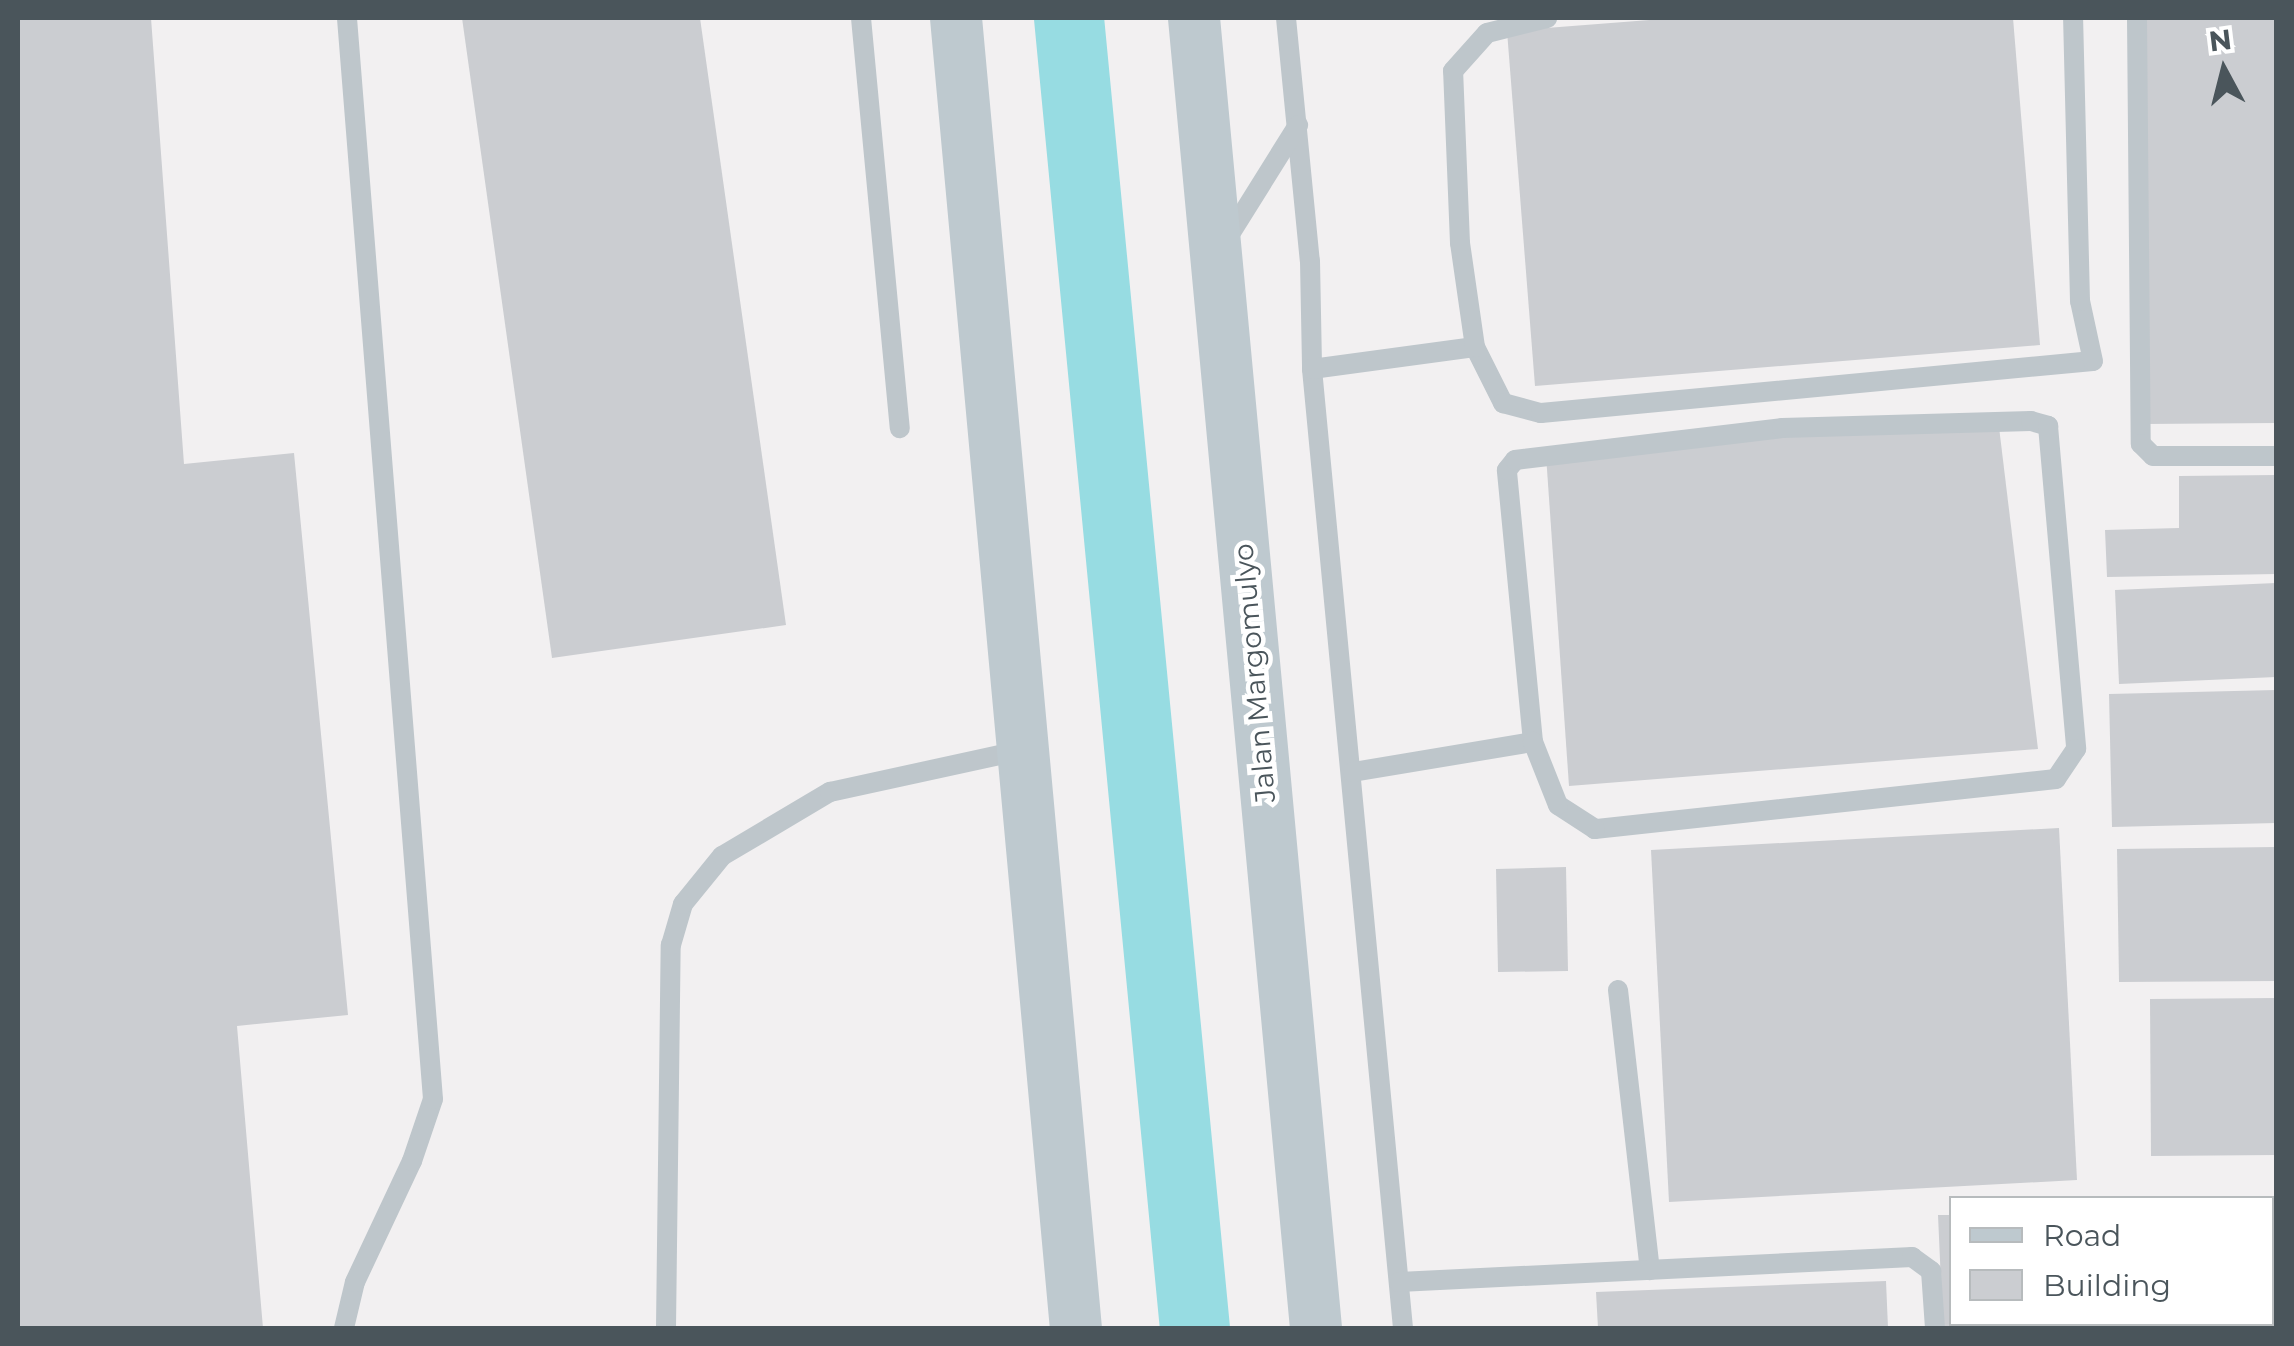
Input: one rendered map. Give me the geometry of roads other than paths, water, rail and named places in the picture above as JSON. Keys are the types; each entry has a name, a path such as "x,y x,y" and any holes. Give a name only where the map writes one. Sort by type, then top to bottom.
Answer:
{"main road":[{"path":"956,18 1076,1328"},
{"name":"Jalan Margomulyo","path":"1194,18 1316,1328"}],"lane":[{"path":"344,1328 355,1282 412,1161 433,1099 347,18"},
{"path":"861,18 900,428"},
{"path":"1286,18 1298,125 1312,368 1403,1328"},
{"path":"1548,18 1487,33 1453,71 1460,243 1475,346 1503,403 1541,413 2092,361 2080,301 2072,18"},
{"path":"2137,18 2141,444 2153,456 2276,456"},
{"path":"1214,258 1298,125"},
{"path":"1312,368 1475,346"},
{"path":"2031,421 2048,426 2076,750 2056,779 1595,829 1558,805 1533,742 1507,470 1516,460 1782,428 2031,421"},
{"path":"1353,772 1533,742"},
{"path":"666,1328 671,945 682,904 722,856 830,792 1024,749"},
{"path":"1618,990 1650,1270"},
{"path":"1399,1282 1912,1257 1931,1271 1935,1328"}],"waterway":[{"path":"1069,18 1195,1328"}]}
